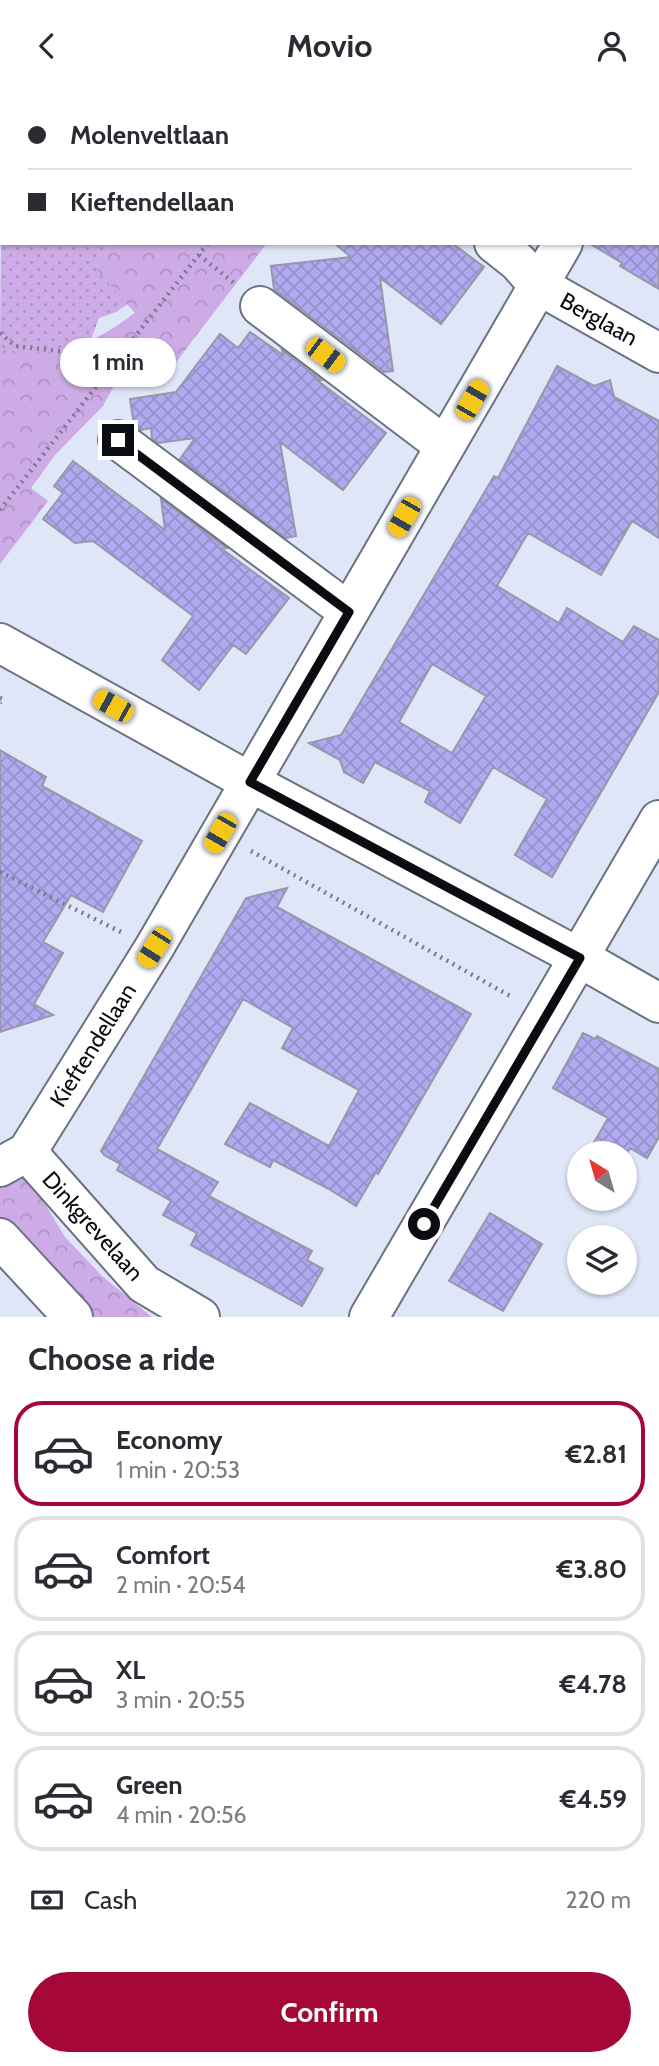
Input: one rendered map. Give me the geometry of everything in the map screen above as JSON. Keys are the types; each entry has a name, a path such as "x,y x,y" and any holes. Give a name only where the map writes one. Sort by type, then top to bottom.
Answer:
{"street":[{"path":"497,245 518,262 538,285"},
{"name":"Kieftendellaan","path":"13,1159 154,948 562,245"},
{"name":"Berglaan","path":"538,285 659,353"},
{"path":"260,306 445,446"},
{"path":"118,440 349,612"},
{"path":"0,643 250,782 659,1003"},
{"path":"369,1317 659,820"},
{"name":"Dinkgrevelaan","path":"13,1159 144,1284 200,1317"},
{"path":"0,1238 73,1317"}],"path":[{"path":"0,510 206,245"},
{"path":"0,333 15,346 85,354 111,368"},
{"path":"220,833 546,1016"},
{"path":"0,872 154,948"}],"green space":[{"path":"1,245 112,245 96,269 128,304 99,318 90,342 45,352 0,349"},
{"path":"112,245 265,245 170,370 141,352 130,356 103,406 55,455 31,488 48,501 0,564 0,349 40,352 72,347 102,335 135,313 96,269"},
{"path":"23,1167 65,1237 102,1276 152,1317 92,1317 50,1281 0,1218 0,1180"}],"building":[{"path":"336,245 455,245 484,267 441,324 380,278 393,371 384,372 274,289 271,266 351,257"},
{"path":"592,245 659,245 659,289 620,266 622,263"},
{"path":"250,332 283,355 282,350 386,433 343,490 280,442 296,536 286,538 180,459 195,438 158,443 152,438 151,428 141,430 134,425 130,399 176,392 220,334 238,348"},
{"path":"557,366 594,386 610,380 614,397 659,421 659,538 632,521 601,575 528,533 497,586 559,623 567,608 623,642 634,626 659,640 659,692 552,877 515,855 547,799 493,767 460,823 425,802 430,791 375,762 363,783 344,772 340,760 309,743 341,735 494,476 498,478","holes":["432,664 486,696 452,753 399,722"]},
{"path":"73,461 165,530 161,499 227,548 222,549 289,598 246,654 233,645 199,690 162,660 193,616 93,541 75,543 43,519 63,493 54,486"},
{"path":"0,750 46,777 42,786 142,841 103,912 71,895 43,942 63,953 34,1004 53,1015 0,1032"},
{"path":"287,888 277,907 471,1014 378,1174 376,1172 356,1206 273,1160 270,1167 225,1144 250,1103 329,1146 359,1090 282,1048 293,1028 243,999 157,1149 218,1182 209,1196 312,1251 307,1260 323,1269 302,1306 191,1245 197,1233 163,1215 171,1201 117,1170 120,1164 101,1151 246,898"},
{"path":"583,1033 595,1039 597,1036 659,1069 659,1137 647,1158 637,1152 637,1141 595,1141 608,1118 553,1088"},
{"path":"490,1213 542,1244 503,1311 449,1281"}],"route":[{"path":"118,440 349,612 250,782 580,958 424,1224"}]}
